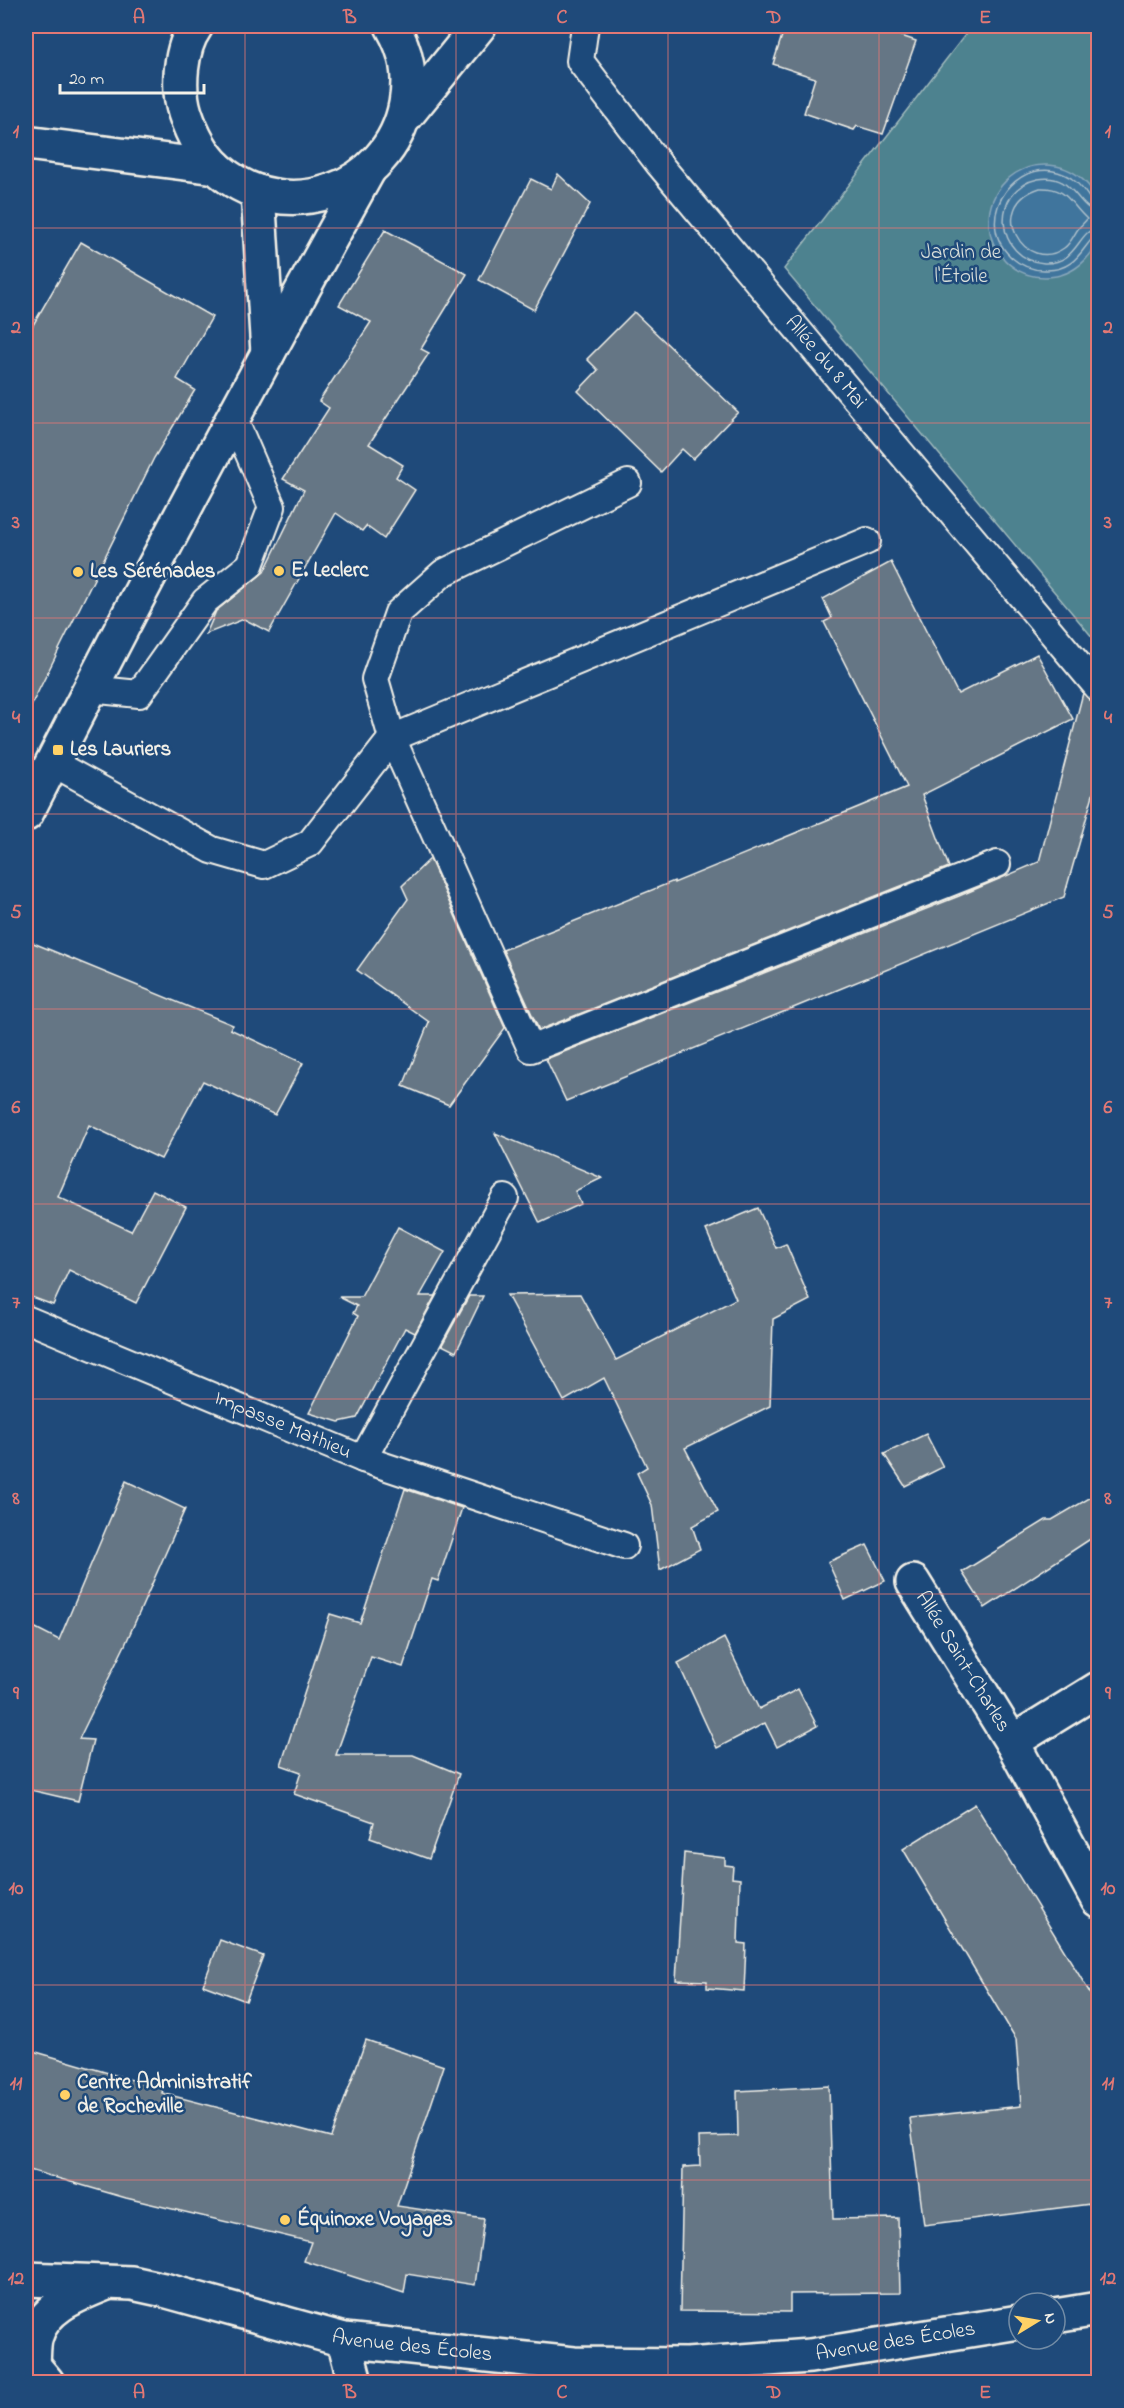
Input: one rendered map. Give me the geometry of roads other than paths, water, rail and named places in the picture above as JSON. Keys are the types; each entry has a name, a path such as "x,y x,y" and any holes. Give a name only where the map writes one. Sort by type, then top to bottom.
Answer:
{"street":[{"path":"196,26 181,65 182,102 193,137 216,167 235,181 258,192 296,198 334,190 368,171"},
{"path":"392,26 402,43 410,82 402,121"},
{"path":"26,814 89,689 233,417 368,171 389,148 402,121 479,26"},
{"path":"26,143 216,167"},
{"path":"258,192 268,353"},
{"name":"Allée Saint-Charles","path":"913,1582 1012,1742 1098,1900"},
{"name":"Allée Saint-Charles","path":"1012,1742 1098,1689"},
{"name":"Avenue des Écoles","path":"26,2279 132,2283 344,2340 688,2374 1007,2324"},
{"path":"35,2368 36,2336 45,2317 62,2303 108,2282"},
{"path":"1067,2314 1098,2309"},
{"path":"344,2340 355,2382"}],"lane":[{"name":"Allée du 8 Mai","path":"585,26 580,62 630,127 1098,688"},
{"path":"89,689 139,694 205,601 250,565 272,507 233,417"},
{"path":"628,483 443,573 398,613 375,679 392,738 531,1049 997,864"},
{"path":"51,762 212,850 264,865 310,843 392,738 867,541"},
{"name":"Impasse Mathieu","path":"26,1319 363,1459 505,1198"},
{"path":"363,1459 624,1546"}],"water":[{"path":"1045,165 1066,170 1084,182 1096,200 1101,221 1096,242 1084,260 1066,272 1045,277 1024,272 1006,260 994,242 989,221 994,200 1006,182 1024,170"}],"place":[{"name":"E. Leclerc","path":"279,571"},
{"name":"Les Sérénades","path":"78,572"},
{"name":"Les Lauriers","path":"58,750"},
{"name":"Centre Administratif de Rocheville","path":"65,2095"},
{"name":"Équinoxe Voyages","path":"285,2220"}],"park label":[{"name":"Jardin de l'Étoile","path":"961,265"}]}
